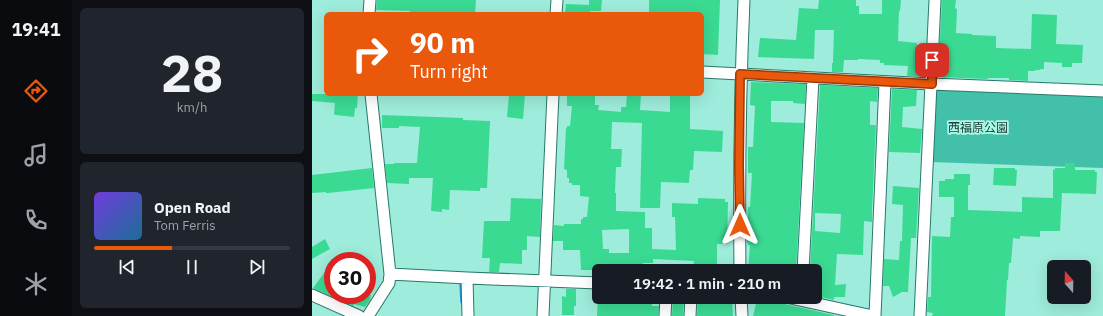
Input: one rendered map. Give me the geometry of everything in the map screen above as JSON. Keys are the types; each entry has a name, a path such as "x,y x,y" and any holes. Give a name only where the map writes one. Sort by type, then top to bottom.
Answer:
{"street":[{"path":"369,12 370,0"},
{"path":"556,12 557,0"},
{"path":"740,264 740,74 744,0"},
{"path":"920,316 935,0"},
{"path":"704,72 885,82 1103,91"},
{"path":"803,264 812,78"},
{"path":"822,304 874,316 885,82"},
{"path":"368,316 389,284 390,274 370,96"},
{"path":"543,316 553,96"},
{"path":"390,274 592,282"},
{"path":"467,278 468,316"},
{"path":"312,295 360,316"},
{"path":"665,316 666,304"},
{"path":"690,316 691,304"},
{"path":"741,304 742,316"}],"green space":[{"name":"西福原公園","path":"934,90 1103,97 1103,168 931,162"}],"building":[{"path":"377,0 476,0 475,12 410,12 376,10"},
{"path":"589,0 602,0 601,11 565,12 566,4 589,5"},
{"path":"649,0 720,0 718,55 704,54 704,12 649,12"},
{"path":"819,0 856,0 856,6 859,6 859,14 882,14 882,0 901,0 898,41 917,43 916,60 919,60 919,76 907,76 908,66 884,65 884,63 880,63 880,60 844,60 843,72 832,72 834,30 815,30 814,59 758,57 760,38 796,40 799,8 818,9"},
{"path":"942,0 956,0 956,33 996,36 996,48 1031,49 1032,14 1057,15 1056,44 1083,45 1082,63 1072,63 1072,67 1062,67 1062,63 1044,62 1044,69 1028,71 1028,81 1009,80 1009,78 987,79 938,77"},
{"path":"751,82 806,84 805,104 793,103 793,101 771,101 771,122 804,123 796,264 749,264 750,245 747,243 748,207 750,207 752,173 748,173 748,147 753,147 755,106 750,105"},
{"path":"820,85 878,88 877,102 870,101 870,125 876,125 872,222 864,221 863,255 837,254 835,285 846,284 845,297 834,297 834,300 822,297 822,264 810,264","holes":["815,213 841,214 840,233 815,231"]},
{"path":"892,89 917,90 916,106 903,107 902,127 922,129 920,153 889,152"},
{"path":"312,94 324,94 324,96 358,96 357,108 355,108 354,117 334,114 335,103 312,101"},
{"path":"509,96 525,96 523,119 507,117"},
{"path":"567,96 595,96 595,105 599,105 598,110 621,112 621,107 626,107 627,96 641,96 640,110 670,112 670,96 690,96 690,129 723,131 722,152 694,151 693,170 690,170 689,183 661,182 660,208 640,208 642,123 612,122 611,149 622,149 621,167 616,167 616,211 645,212 645,228 652,228 652,249 676,250 675,217 672,217 672,203 698,204 698,198 725,199 725,202 728,202 727,244 717,244 717,264 694,264 694,261 653,259 653,263 643,264 592,264 592,270 581,270 580,250 563,250 563,241 553,241 554,225 564,226 564,224 581,224 581,219 583,219 583,217 587,217 589,197 580,196 580,185 572,185 572,183 569,183 569,178 567,178 567,170 564,169 566,128 567,126 570,126 572,106 567,106","holes":["629,229 629,253 609,253 609,249 603,249 602,230"]},
{"path":"382,115 463,118 463,120 490,121 487,188 480,188 480,191 450,190 449,210 442,209 442,212 431,211 433,178 409,178 409,184 387,183 385,164 417,163 420,127 399,126 399,128 382,128"},
{"path":"1065,163 1075,163 1075,170 1095,170 1095,172 1097,172 1096,194 1062,193 1060,231 1040,231 1040,237 1020,236 1020,239 1013,238 1011,263 1009,263 1007,280 1005,316 932,316 933,313 927,312 928,297 931,297 932,236 950,237 951,217 954,217 954,197 939,197 939,181 954,179 954,174 970,174 970,185 968,185 968,210 1022,212 1022,197 1053,198 1053,169 1065,168"},
{"path":"372,168 374,188 328,193 312,193 312,175"},
{"path":"994,168 1015,168 1015,170 1017,170 1016,186 993,185"},
{"path":"893,186 919,188 916,238 911,238 908,292 902,292 893,297 889,286 883,286 884,259 899,260 900,241 902,241 903,205 892,204"},
{"path":"511,198 541,199 540,237 527,236 527,250 522,250 522,264 500,263 499,272 489,272 490,258 482,258 484,221 510,221"},
{"path":"325,239 330,249 312,259 312,247"},
{"path":"324,273 324,293 313,288"},
{"path":"566,289 576,289 576,306 574,306 574,315 562,315 562,296 566,297"},
{"path":"354,304 367,304 365,307"},
{"path":"598,304 652,304 652,306 659,306 658,316 597,316"},
{"path":"673,304 684,304 683,316 672,316"},
{"path":"698,304 732,304 733,316 697,316"},
{"path":"756,304 785,304 834,315 834,316 753,316"}],"waterway":[{"path":"457,282 461,282 462,302"}],"route":[{"path":"740,225 740,74 932,84 932,60"}]}
